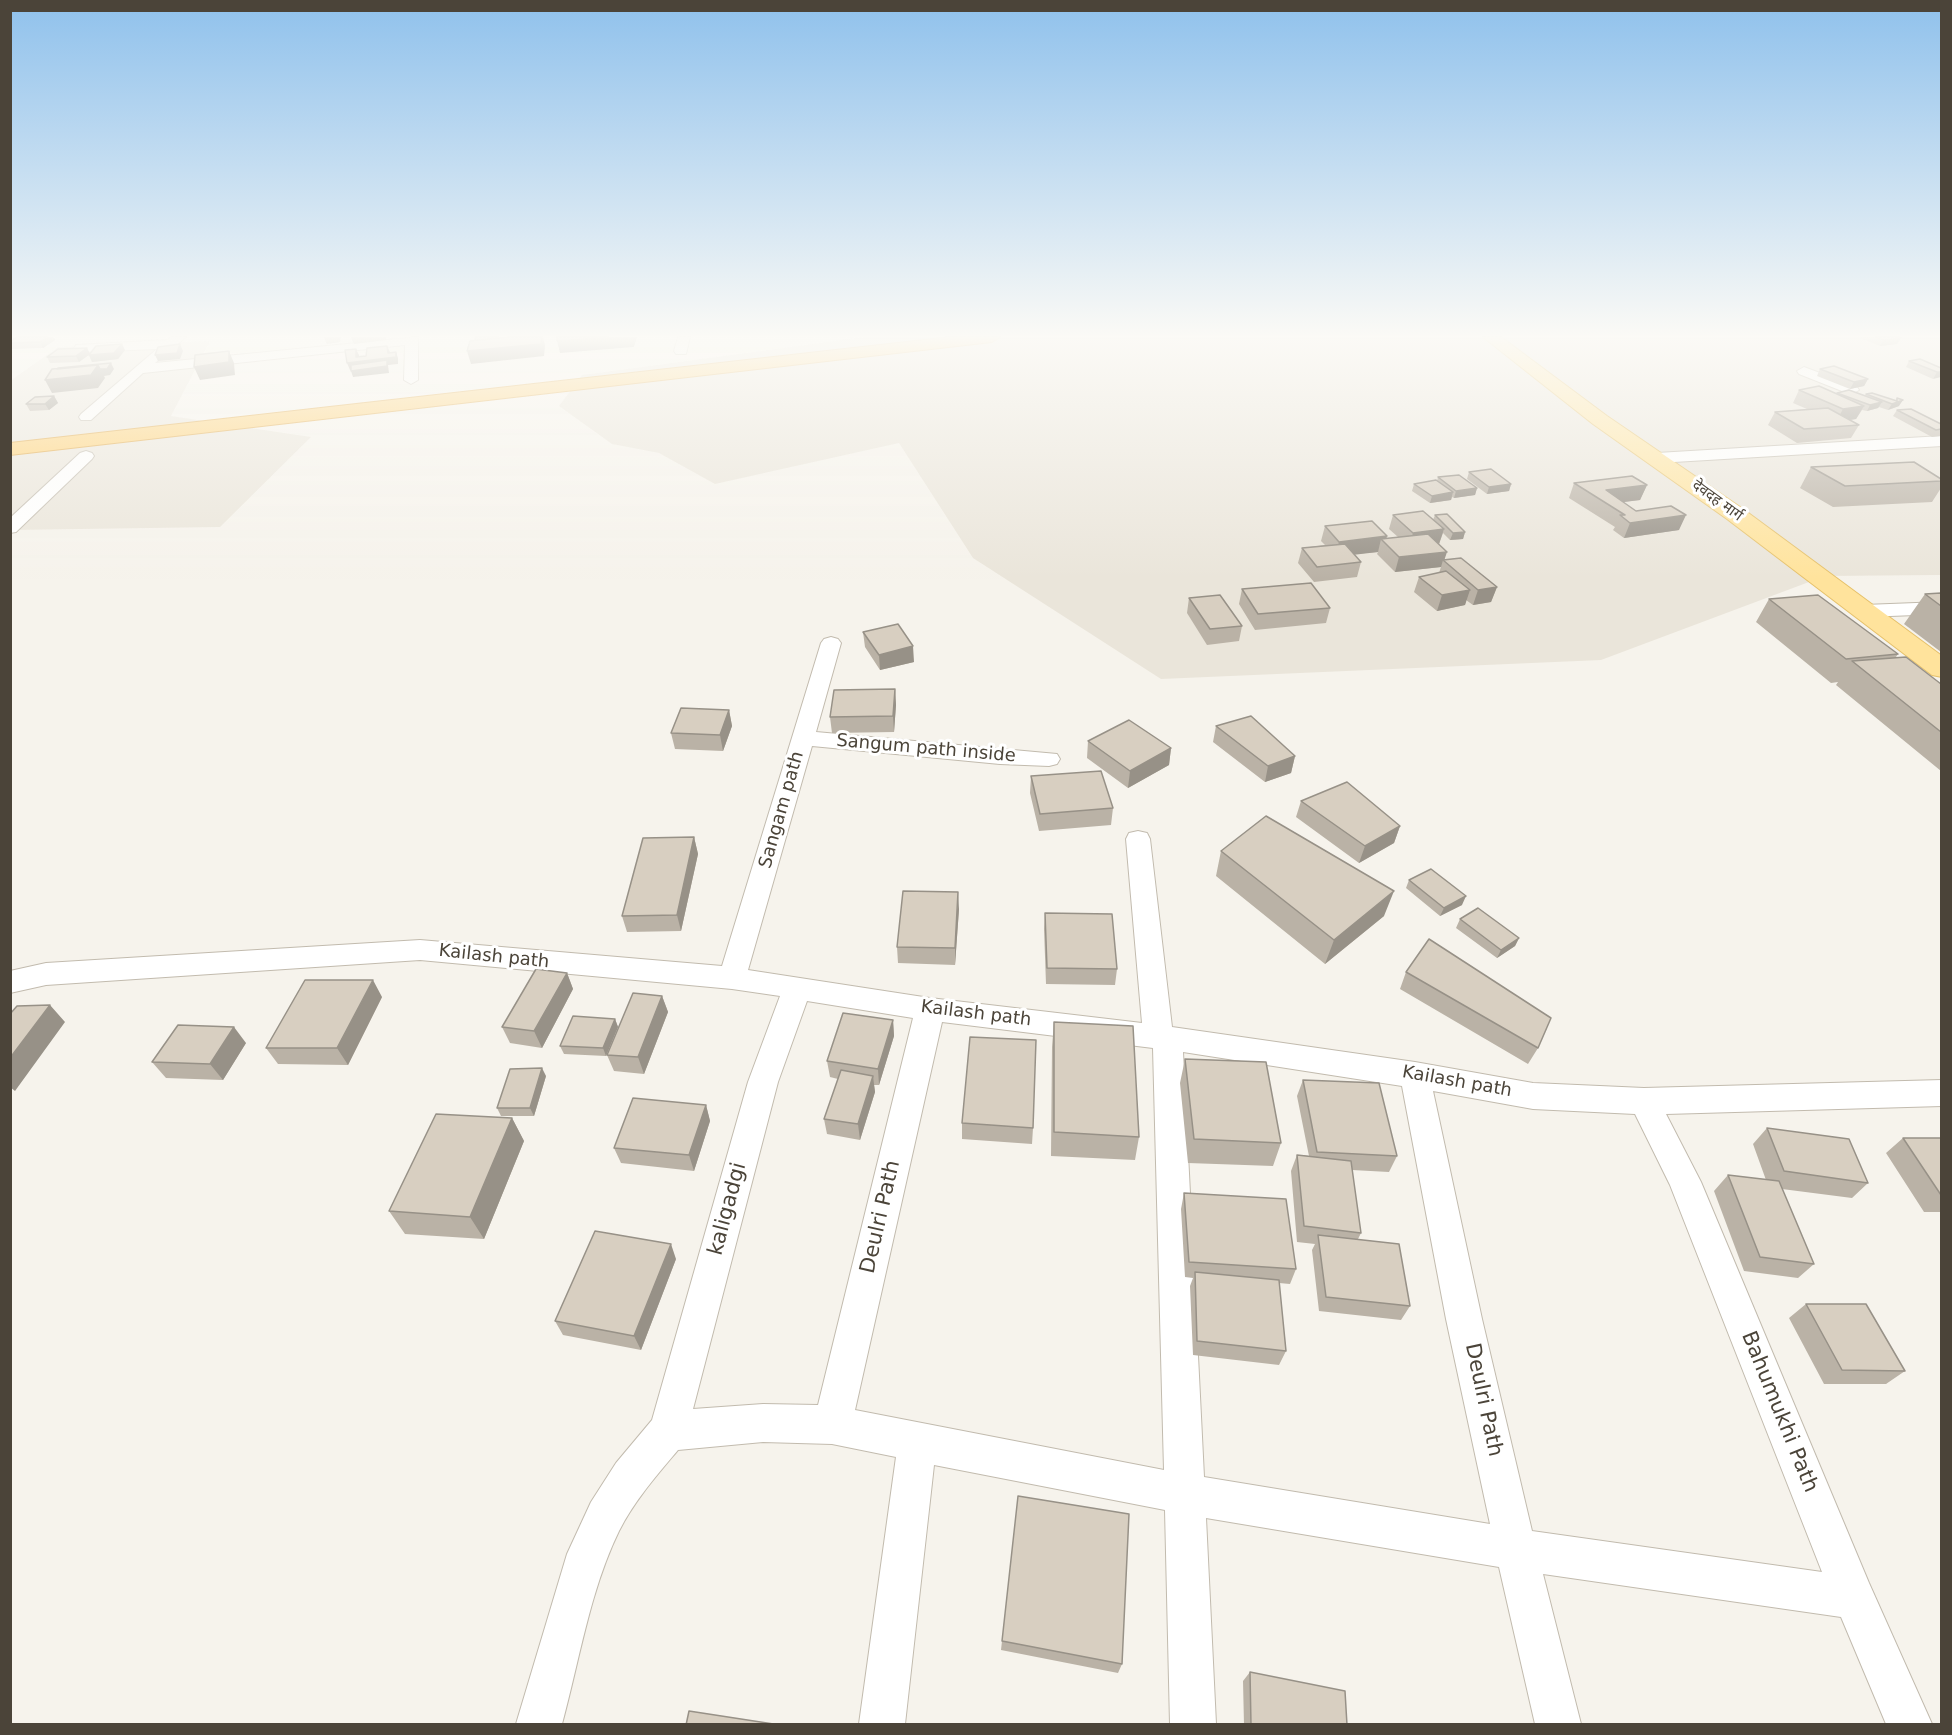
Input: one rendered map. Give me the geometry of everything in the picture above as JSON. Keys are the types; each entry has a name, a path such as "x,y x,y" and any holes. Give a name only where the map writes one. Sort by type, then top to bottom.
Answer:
{"highway":[{"path":"10,440 203,418"},
{"path":"10,449 282,418"}],"main road":[{"name":"देवदह मार्ग","path":"1597,418 1657,458 1941,669"}],"street":[{"path":"1657,458 1941,441"},
{"path":"10,528 86,456"},
{"path":"1864,611 1941,608"},
{"name":"Sangam path","path":"732,978 831,643"},
{"name":"Sangum path inside","path":"803,738 1000,757 1049,759"},
{"path":"1138,839 1163,1037 1185,1494 1193,1725"},
{"name":"Kailash path","path":"10,982 46,974 420,950 732,978 930,1009 1163,1037 1414,1075 1533,1096 1644,1101 1941,1093"},
{"name":"kaligadgi","path":"668,1431 763,1082 797,989"},
{"name":"Deulri Path","path":"832,1425 930,1009"},
{"name":"Deulri Path","path":"1414,1075 1437,1192 1515,1549 1558,1725"},
{"name":"Bahumukhi Path","path":"1644,1101 1689,1192 1854,1598 1910,1725"},
{"path":"539,1725 582,1569 605,1516 630,1477 668,1431 763,1423 832,1425 1185,1494 1515,1549 1854,1598"},
{"path":"882,1725 917,1443"}],"shaded area":[{"path":"10,418 184,418 311,437 220,527 11,530"},
{"path":"576,418 1941,418 1941,575 1825,576 1601,660 1161,679 973,558 899,443 715,484 659,453 612,444"}],"building":[{"path":"1785,418 1846,418 1859,425 1804,429"},
{"path":"1913,418 1929,418 1941,424 1941,429 1936,430"},
{"path":"1914,462 1941,481 1845,486 1811,467"},
{"path":"1491,469 1511,484 1489,487 1469,472"},
{"path":"1459,475 1477,488 1456,491 1438,477"},
{"path":"1632,476 1647,485 1606,490 1636,511 1671,506 1686,515 1630,523 1620,515 1625,515 1574,483"},
{"path":"1436,480 1453,492 1432,496 1414,484"},
{"path":"1423,511 1444,529 1413,533 1393,515"},
{"path":"1447,514 1465,532 1453,533 1435,515"},
{"path":"1372,521 1387,536 1339,542 1325,526"},
{"path":"1428,534 1447,552 1399,557 1381,539"},
{"path":"1345,544 1361,562 1317,567 1302,548"},
{"path":"1461,558 1497,587 1478,590 1443,560"},
{"path":"1446,571 1470,590 1442,595 1419,577"},
{"path":"1311,583 1330,608 1258,614 1242,589"},
{"path":"1941,593 1941,606 1925,594"},
{"path":"1220,595 1242,626 1210,629 1189,598"},
{"path":"1818,595 1898,654 1846,659 1769,599"},
{"path":"898,624 913,646 879,655 863,632"},
{"path":"1906,657 1941,684 1941,732 1852,661"},
{"path":"895,689 893,716 830,717 834,690"},
{"path":"681,708 729,710 720,735 671,733"},
{"path":"1251,716 1295,756 1268,766 1216,726"},
{"path":"1129,720 1171,748 1130,771 1088,741"},
{"path":"1101,771 1113,808 1040,814 1031,776"},
{"path":"1347,782 1400,826 1365,846 1301,801"},
{"path":"1266,816 1394,891 1334,940 1221,851"},
{"path":"694,837 677,915 622,916 643,838"},
{"path":"1431,869 1466,896 1444,908 1409,880"},
{"path":"903,891 958,892 955,948 897,947"},
{"path":"1478,908 1519,938 1501,950 1460,919"},
{"path":"1045,913 1112,914 1117,969 1047,968"},
{"path":"1429,939 1551,1018 1538,1048 1406,972"},
{"path":"536,969 567,973 534,1031 502,1027"},
{"path":"305,980 373,980 337,1048 266,1048"},
{"path":"633,993 662,996 638,1057 607,1055"},
{"path":"50,1005 10,1058 10,1014 17,1006"},
{"path":"843,1013 893,1020 878,1069 827,1061"},
{"path":"573,1016 615,1019 603,1048 560,1046"},
{"path":"1054,1022 1133,1026 1139,1137 1054,1132"},
{"path":"178,1025 234,1027 210,1064 152,1062"},
{"path":"970,1037 1036,1040 1033,1128 962,1123"},
{"path":"1185,1059 1266,1062 1281,1143 1194,1139"},
{"path":"542,1068 530,1108 497,1108 510,1069"},
{"path":"841,1070 873,1076 858,1124 824,1119"},
{"path":"1303,1080 1379,1083 1397,1156 1317,1152"},
{"path":"633,1098 706,1105 689,1155 614,1148"},
{"path":"436,1114 512,1118 470,1217 389,1211"},
{"path":"1767,1128 1849,1139 1868,1183 1784,1171"},
{"path":"1903,1138 1941,1138 1941,1195"},
{"path":"1297,1155 1351,1161 1361,1233 1304,1226"},
{"path":"1728,1175 1779,1181 1814,1264 1760,1257"},
{"path":"1184,1193 1286,1199 1296,1269 1189,1262"},
{"path":"595,1231 671,1244 634,1336 555,1321"},
{"path":"1318,1235 1399,1244 1410,1306 1326,1297"},
{"path":"1195,1272 1279,1280 1286,1351 1197,1341"},
{"path":"1806,1304 1866,1304 1905,1371 1842,1370"},
{"path":"1018,1496 1129,1514 1122,1664 1002,1641"},
{"path":"1250,1672 1345,1691 1347,1725 1251,1725"},
{"path":"689,1711 780,1725 686,1725"}]}
